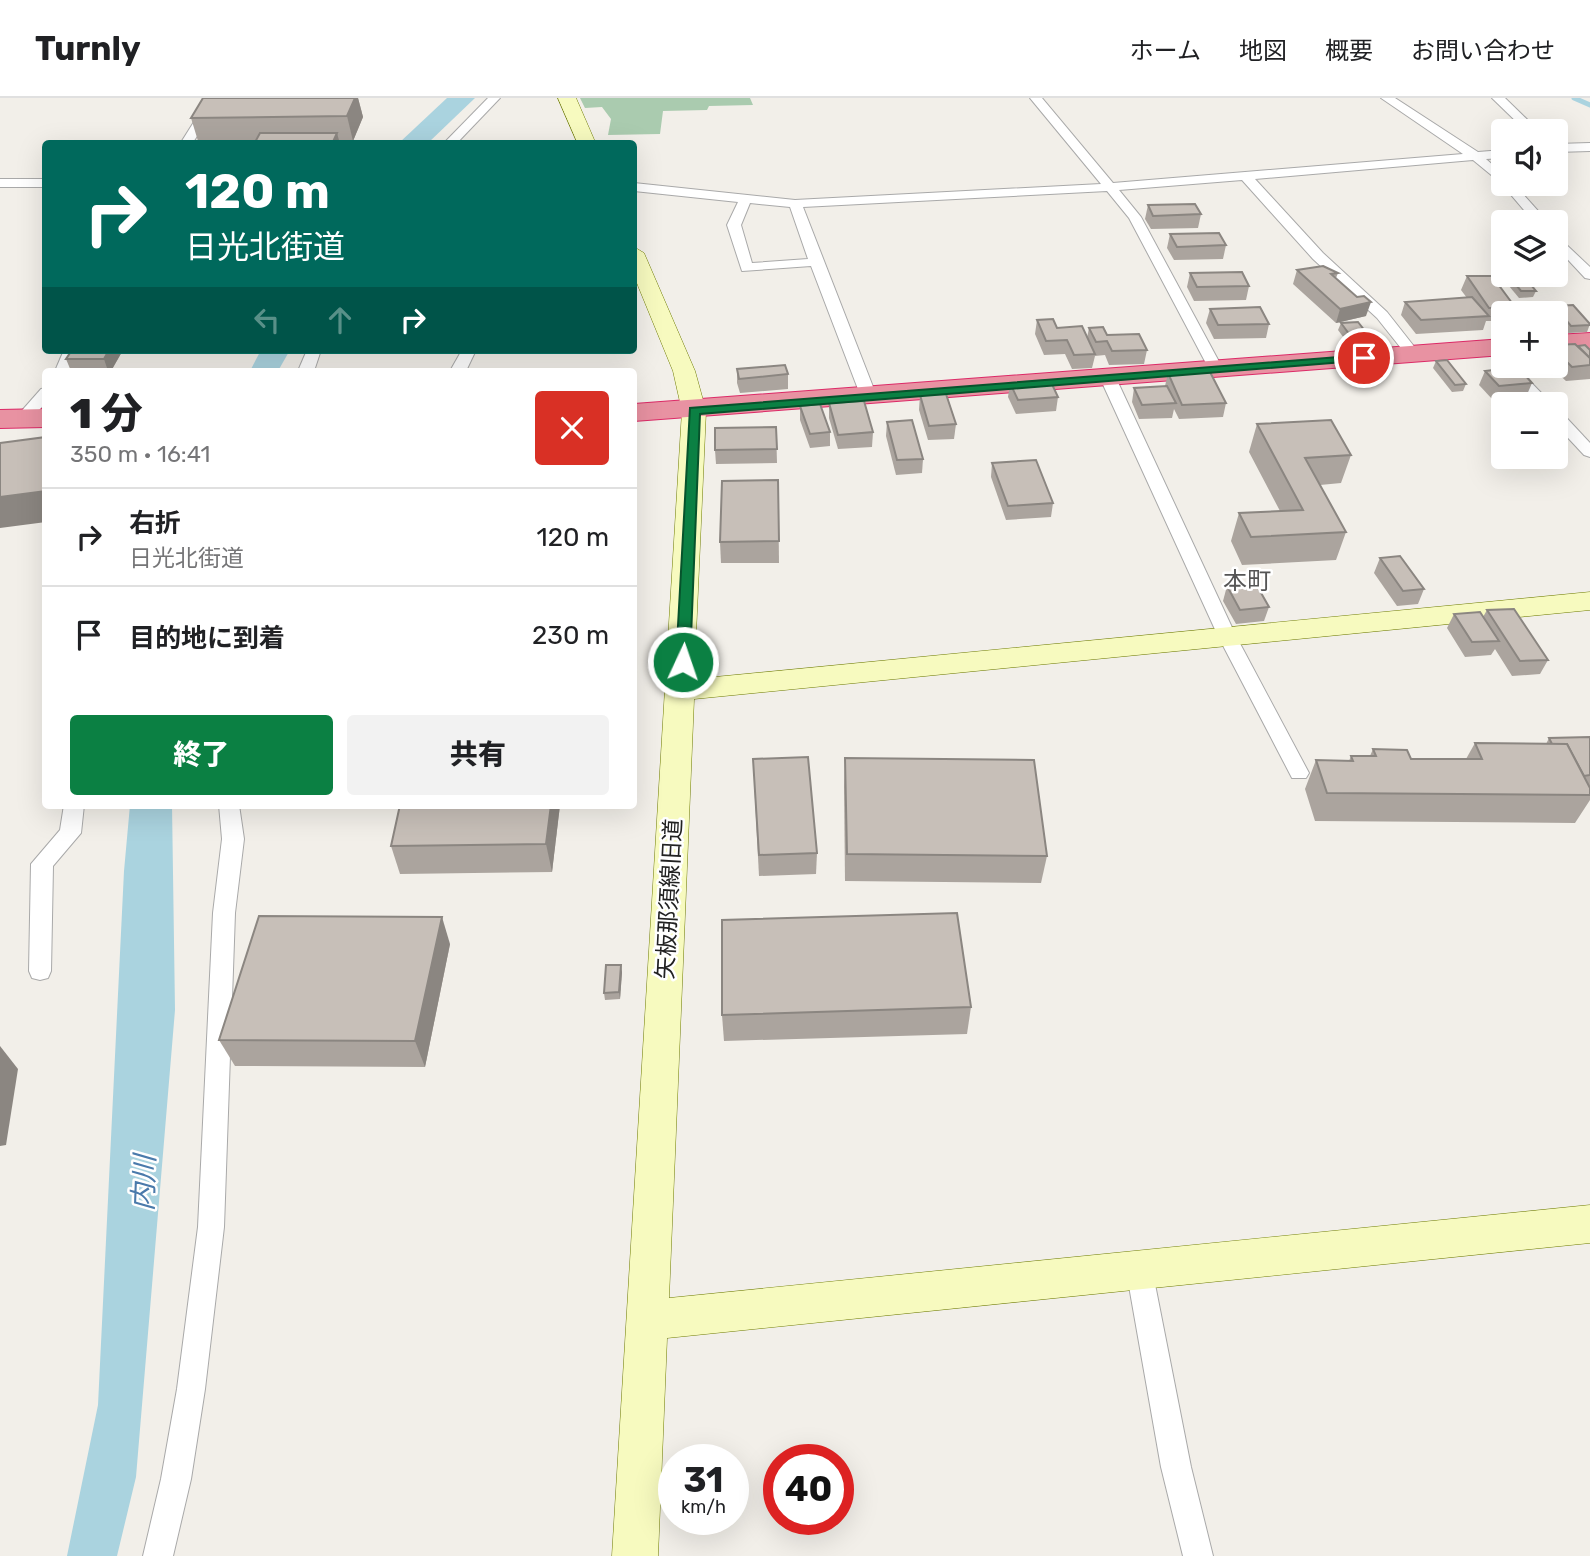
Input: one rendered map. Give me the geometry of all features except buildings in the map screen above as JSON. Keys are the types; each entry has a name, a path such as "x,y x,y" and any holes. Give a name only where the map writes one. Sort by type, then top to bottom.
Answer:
{"highway":[{"path":"1568,342 1590,341"},
{"path":"637,413 694,411 1413,354 1491,356"}],"street":[{"path":"189,140 215,98"},
{"path":"453,140 494,98"},
{"path":"567,98 585,140"},
{"path":"1036,98 1135,217 1216,369"},
{"path":"1389,98 1475,156 1491,170"},
{"path":"1498,98 1520,119"},
{"path":"1568,145 1573,147"},
{"path":"1568,147 1590,147"},
{"path":"637,187 795,204 1110,187 1491,154"},
{"path":"1246,176 1318,256 1382,315 1413,354"},
{"path":"0,183 42,183"},
{"path":"1518,196 1530,210"},
{"path":"747,199 734,225 747,268 815,262"},
{"path":"795,204 869,397"},
{"path":"1568,252 1590,275"},
{"name":"矢板那須線旧道","path":"635,1556 649,1320 667,907 682,690 694,411 684,371 640,284"},
{"path":"1108,378 1227,636 1299,773"},
{"path":"1521,378 1533,392"},
{"path":"23,419 42,397"},
{"path":"1568,429 1590,452"},
{"path":"682,690 1590,601"},
{"path":"40,971 42,864 70,833 73,809"},
{"path":"158,1556 176,1479 191,1389 211,1227 224,913 233,839 229,809"},
{"path":"649,1320 1590,1224"},
{"path":"1139,1269 1175,1467 1198,1556"}],"green space":[{"path":"580,98 750,98 753,105 663,111 660,134 608,135 611,119 602,107 585,108"}],"water":[{"path":"447,98 475,98 431,140 402,140"},
{"path":"259,354 288,354 280,368 252,368"},
{"name":"内川","path":"130,809 172,809 175,1010 136,1477 117,1556 67,1556 98,1405 124,871"}],"waterway":[{"path":"1574,98 1590,105"}],"district":[{"name":"本町","path":"1247,581"}],"route":[{"path":"683,662 694,411 1364,358"}]}
